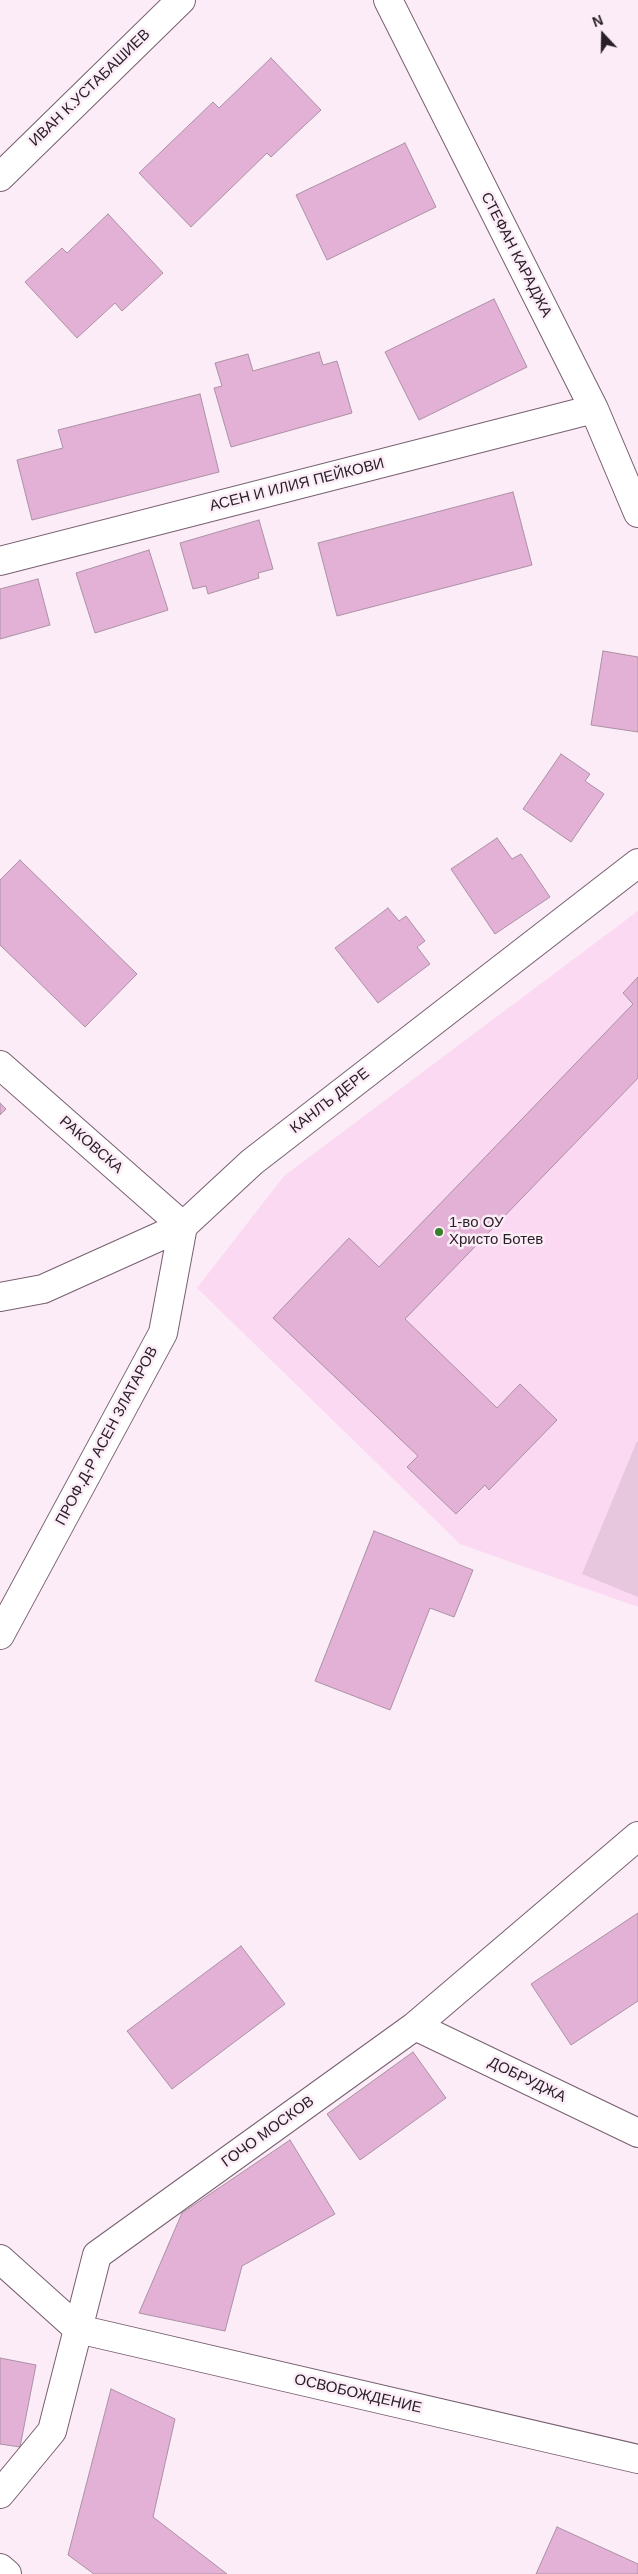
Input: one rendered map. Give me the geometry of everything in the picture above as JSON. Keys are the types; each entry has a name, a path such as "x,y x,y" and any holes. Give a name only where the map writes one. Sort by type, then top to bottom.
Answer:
{"street":[{"name":"ИВАН К.УСТАБАШИЕВ","path":"0,177 180,0"},
{"name":"СТЕФАН КАРАДЖА","path":"388,0 594,409 638,513"},
{"name":"АСЕН И ИЛИЯ ПЕЙКОВИ","path":"0,561 594,409"},
{"name":"КАНЛЪ ДЕРЕ","path":"0,1297 43,1289 182,1226 252,1162 638,863"},
{"name":"РАКОВСКА","path":"0,1065 182,1226"},
{"name":"ПРОФ.Д-Р АСЕН ЗЛАТАРОВ","path":"0,1635 163,1333 182,1226"},
{"name":"ГОЧО МОСКОВ","path":"0,2494 52,2431 96,2255 415,2026 638,1836"},
{"name":"ДОБРУДЖА","path":"415,2026 638,2133"},
{"path":"0,2259 78,2329"},
{"name":"ОСВОБОЖДЕНИЕ","path":"78,2329 638,2459"},
{"path":"0,2568 7,2574"}],"shaded area":[{"name":"1-во ОУ Христо Ботев","path":"638,911 638,1607 460,1544 197,1288 284,1176"},
{"path":"638,1442 638,1597 582,1574"}],"building":[{"path":"271,58 321,110 271,157 267,153 191,227 139,173 213,102 219,108"},
{"path":"405,143 436,207 327,260 296,195"},
{"path":"108,214 163,273 122,311 115,303 77,338 25,282 62,248 67,253"},
{"path":"494,299 527,367 419,420 385,352"},
{"path":"319,352 323,365 337,361 352,413 231,447 214,388 222,386 215,363 248,354 253,371"},
{"path":"200,394 219,472 32,520 17,460 63,448 58,430"},
{"path":"513,492 532,565 337,616 318,543"},
{"path":"259,520 273,569 258,573 259,578 208,594 206,586 193,589 180,543"},
{"path":"149,550 168,610 95,633 76,573"},
{"path":"38,579 50,625 0,639 0,589"},
{"path":"603,651 638,657 638,732 591,725"},
{"path":"561,754 590,774 585,781 604,794 571,842 523,809"},
{"path":"497,838 512,859 521,854 550,897 495,934 451,869"},
{"path":"20,860 137,974 85,1027 0,945 0,880"},
{"path":"388,908 399,921 406,916 425,941 417,947 430,964 378,1003 335,948"},
{"path":"638,977 638,1078 405,1319 497,1408 520,1384 557,1420 489,1490 485,1485 456,1514 407,1467 418,1456 273,1318 349,1238 379,1267 633,1004 623,993"},
{"path":"0,1103 6,1109 0,1115"},
{"path":"374,1531 473,1570 454,1617 430,1608 390,1710 315,1681"},
{"path":"638,1913 638,2001 571,2045 531,1984"},
{"path":"241,1946 285,2004 172,2089 127,2031"},
{"path":"413,2052 446,2098 360,2160 327,2114"},
{"path":"290,2140 335,2214 242,2266 225,2331 139,2313 182,2213"},
{"path":"0,2358 36,2365 20,2447 0,2444"},
{"path":"111,2389 175,2419 153,2517 227,2574 94,2574 68,2555"},
{"path":"557,2527 638,2564 638,2574 536,2574"}],"place":[{"name":"1-во ОУ Христо Ботев","path":"439,1232"}]}
